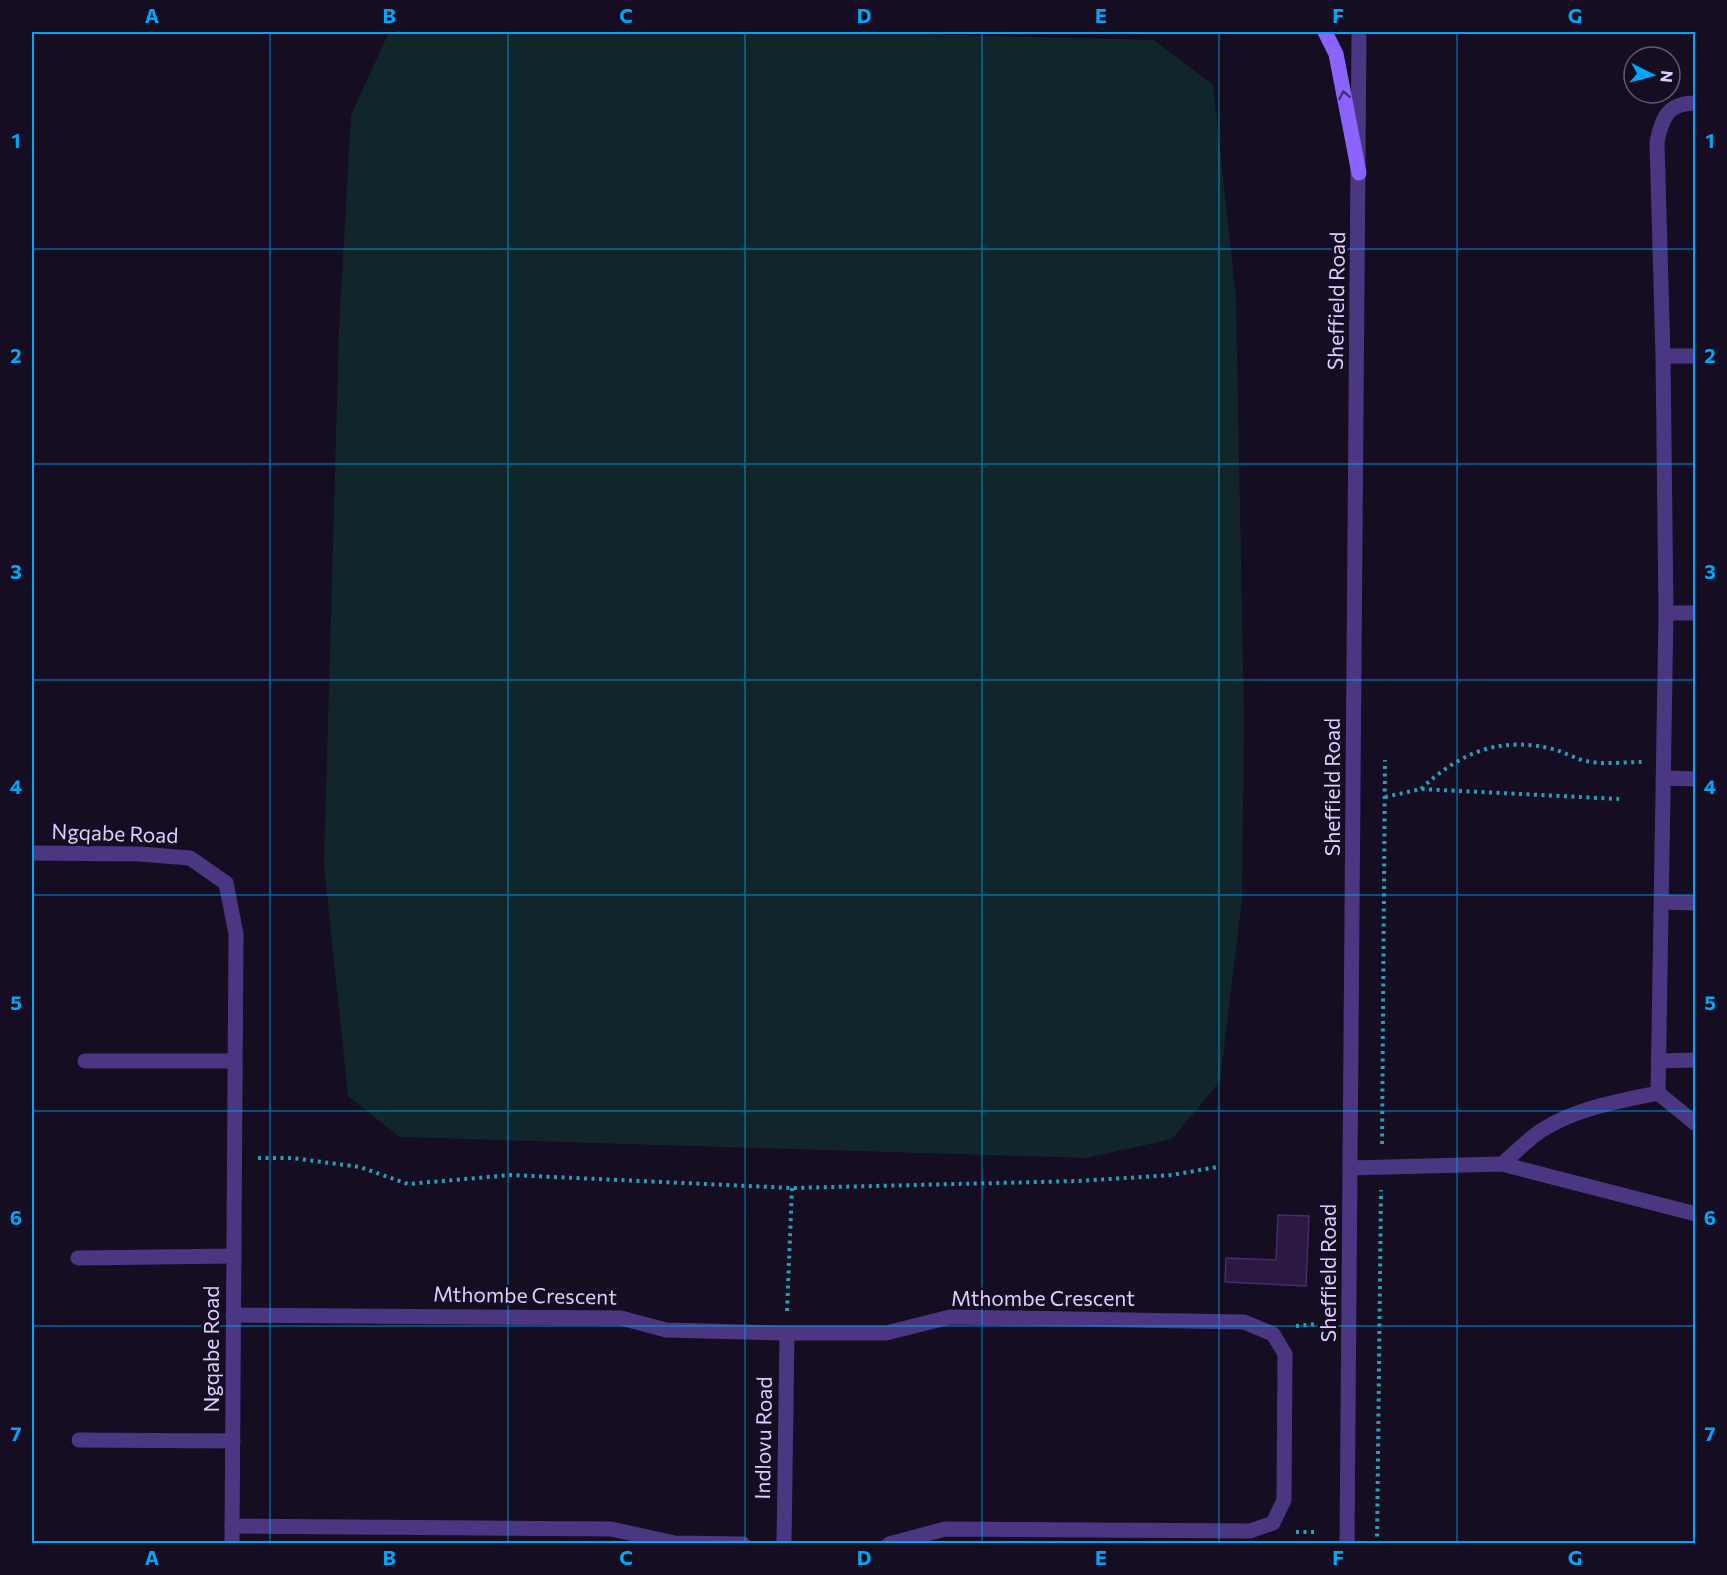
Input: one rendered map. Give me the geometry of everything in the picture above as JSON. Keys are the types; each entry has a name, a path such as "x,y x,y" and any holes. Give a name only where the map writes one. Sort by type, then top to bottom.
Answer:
{"main road":[{"path":"1325,32 1336,54 1359,173"}],"street":[{"name":"Sheffield Road","path":"1347,1544 1359,32"},
{"path":"1658,1093 1666,613 1664,356 1657,142 1666,113 1673,106 1695,103"},
{"path":"1664,356 1695,356"},
{"path":"1666,613 1695,613"},
{"path":"1663,778 1695,779"},
{"name":"Ngqabe Road","path":"32,853 140,854 190,858 226,884 236,934 232,1256 232,1544"},
{"path":"1662,902 1695,903"},
{"path":"1658,1060 1695,1059"},
{"path":"85,1061 235,1061"},
{"path":"1502,1164 1541,1131 1569,1117 1603,1104 1658,1093"},
{"path":"1658,1093 1695,1124"},
{"path":"1350,1168 1502,1164 1695,1214"},
{"name":"Ngqabe Road","path":"78,1258 232,1256"},
{"name":"Mthombe Crescent","path":"233,1315 621,1318 666,1330 886,1334 950,1317 1244,1322 1273,1334 1285,1354 1284,1500 1273,1523 1250,1531 945,1529 889,1544"},
{"name":"Indlovu Road","path":"784,1544 787,1333"},
{"name":"Ngqabe Road","path":"79,1440 233,1441"},
{"path":"232,1526 611,1529 675,1543 743,1544"}],"path":[{"path":"1421,789 1439,772 1486,747 1512,745 1554,750 1586,761 1663,761"},
{"path":"1385,797 1421,789 1619,799"},
{"path":"234,1158 292,1158 360,1167 408,1184 511,1175 792,1188 1079,1181 1172,1175 1217,1167"},
{"path":"787,1333 792,1188"}],"green space":[{"path":"389,32 843,32 1154,40 1213,85 1236,298 1244,719 1242,899 1220,1081 1172,1139 1087,1158 400,1137 348,1096 324,865 339,330 351,115"}],"building":[{"path":"1278,1215 1309,1216 1306,1286 1225,1282 1226,1258 1276,1260"}]}
